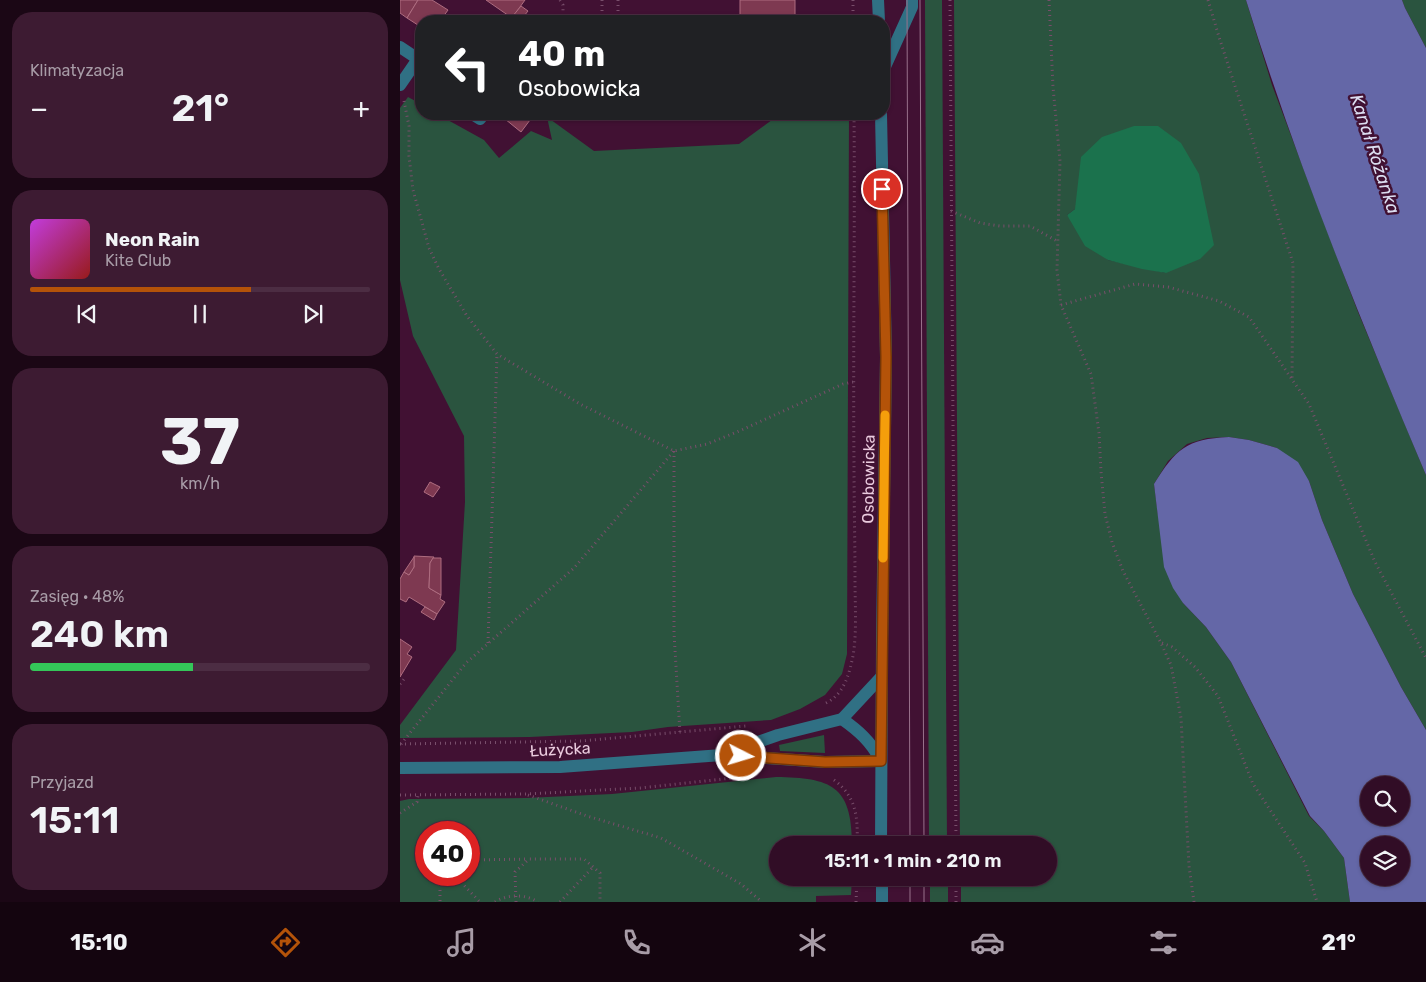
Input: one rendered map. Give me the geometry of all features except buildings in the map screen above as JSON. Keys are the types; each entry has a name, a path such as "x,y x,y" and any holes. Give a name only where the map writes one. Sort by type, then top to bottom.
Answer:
{"street":[{"path":"878,0 878,15"},
{"path":"890,56 912,7 912,0"},
{"path":"400,47 415,57"},
{"path":"400,86 415,66"},
{"name":"Osobowicka","path":"881,120 886,357 881,836"},
{"path":"881,761 872,745 861,732 842,719 882,676"},
{"name":"Łużycka","path":"722,755 778,735 842,719"},
{"name":"Łużycka","path":"400,768 560,767 722,755 825,762 881,761"},
{"path":"882,886 882,902"}],"path":[{"path":"560,0 563,15"},
{"path":"602,0 602,12"},
{"path":"618,0 618,12"},
{"path":"853,0 854,15"},
{"path":"950,0 956,836"},
{"path":"1049,0 1053,87 1060,161 1056,270 1061,305 1091,374 1099,433 1105,514 1112,542 1123,571 1171,665 1181,718 1189,866 1194,902"},
{"path":"1208,0 1293,264 1292,379"},
{"path":"400,97 404,100 409,126 409,156 413,190 429,248 467,316 497,354 580,404 674,451"},
{"path":"823,705 844,688 849,676 853,653 855,607 853,382 854,120"},
{"path":"950,211 987,224 1030,226 1057,241"},
{"path":"1061,305 1135,284 1168,287 1219,301 1249,317 1309,404 1375,562 1426,658"},
{"path":"488,643 497,354"},
{"path":"400,744 466,663 574,568 674,451 707,444 843,384 853,382"},
{"path":"674,451 674,633 680,733"},
{"path":"1161,643 1172,647 1195,666 1218,696 1253,784 1305,863 1317,902"},
{"path":"400,684 405,678"},
{"path":"400,744 581,741 748,726"},
{"path":"400,794 525,794 640,788 753,776"},
{"path":"831,778 845,788 854,805 858,836"},
{"path":"525,794 587,816 661,838 740,884 762,902"},
{"path":"400,813 417,802 418,795"},
{"path":"516,902 515,872 529,859"},
{"path":"480,860 584,859 600,873 600,902"},
{"path":"560,902 593,867"},
{"path":"440,886 440,902"},
{"path":"465,886 480,902"},
{"path":"856,902 857,886"},
{"path":"956,886 956,902"},
{"path":"495,902 516,895 532,898 538,902"}],"green space":[{"path":"925,0 942,0 947,836 929,836"},
{"path":"954,0 1246,0 1272,85 1316,202 1358,312 1426,475 1426,730 1401,687 1353,594 1322,520 1309,481 1277,448 1249,440 1229,437 1207,438 1187,444 1168,461 1154,484 1158,515 1183,603 1206,627 1231,662 1309,816 1324,831 1344,858 1350,902 961,902 961,886 1057,886 1057,836 960,836","holes":["1075,209 1166,273 1108,260 1067,215"]},
{"path":"1402,0 1426,0 1426,48 1405,8"},
{"path":"408,97 415,101 415,120 448,120 484,140 499,158 531,131 552,140 548,120 551,120 594,151 739,144 772,120 849,120 847,654 842,674 825,695 800,709 771,720 668,727 632,732 530,737 400,738 400,725 456,650 465,502 464,436 413,336 400,280 400,108"},
{"path":"1134,126 1158,126 1181,143 1199,174 1214,245 1200,259 1166,273 1108,260 1085,246 1067,215 1075,209 1081,157 1102,137"},
{"path":"824,735 825,753 780,751 779,745"},
{"path":"776,777 824,783 835,789 842,797 848,809 852,836 769,836 769,886 852,886 851,895 816,896 816,902 400,902 400,801 409,799 526,798 612,794"},
{"path":"930,886 948,886 948,902 930,902"}],"water":[{"name":"Kanał Różanka","path":"1246,0 1402,0 1426,48 1426,475 1330,240 1265,61"},
{"path":"1229,437 1249,440 1277,448 1298,462 1309,481 1322,520 1353,594 1401,687 1426,730 1426,902 1350,902 1344,858 1310,816 1231,662 1206,627 1183,603 1173,588 1164,567 1154,484 1176,454 1202,440"}],"tram line":[{"path":"907,0 910,836"},
{"path":"920,0 924,836"},
{"path":"910,886 910,902"},
{"path":"924,886 924,902"}],"slow traffic":[{"path":"883,558 885,415"}],"route":[{"path":"741,756 825,762 881,761 886,357 882,189"}]}
